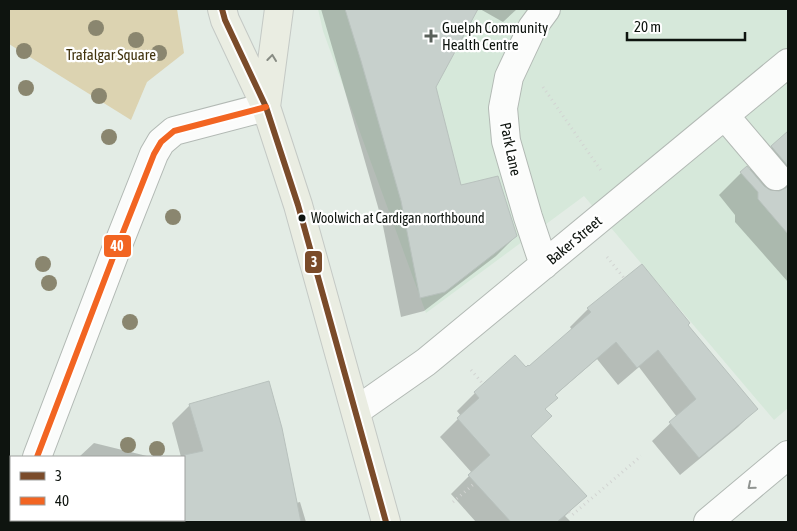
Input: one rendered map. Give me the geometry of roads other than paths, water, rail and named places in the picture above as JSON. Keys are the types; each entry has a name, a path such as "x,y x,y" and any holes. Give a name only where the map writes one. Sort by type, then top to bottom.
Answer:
{"main road":[{"path":"222,9 225,20 266,107 298,205 386,522"},
{"path":"266,107 279,9"}],"street":[{"name":"Park Lane","path":"544,265 506,141 503,108 509,77 532,28 546,9"},
{"name":"Baker Street","path":"356,411 426,362 788,63"},
{"path":"37,456 114,255 154,154 161,142 174,131 266,107"},
{"path":"726,116 776,176"},
{"path":"708,522 788,455"}],"place":[{"name":"Guelph Community Health Centre","path":"431,36"},
{"name":"Woolwich at Cardigan northbound","path":"302,218"}],"park label":[{"name":"Trafalgar Square","path":"111,54"}]}
